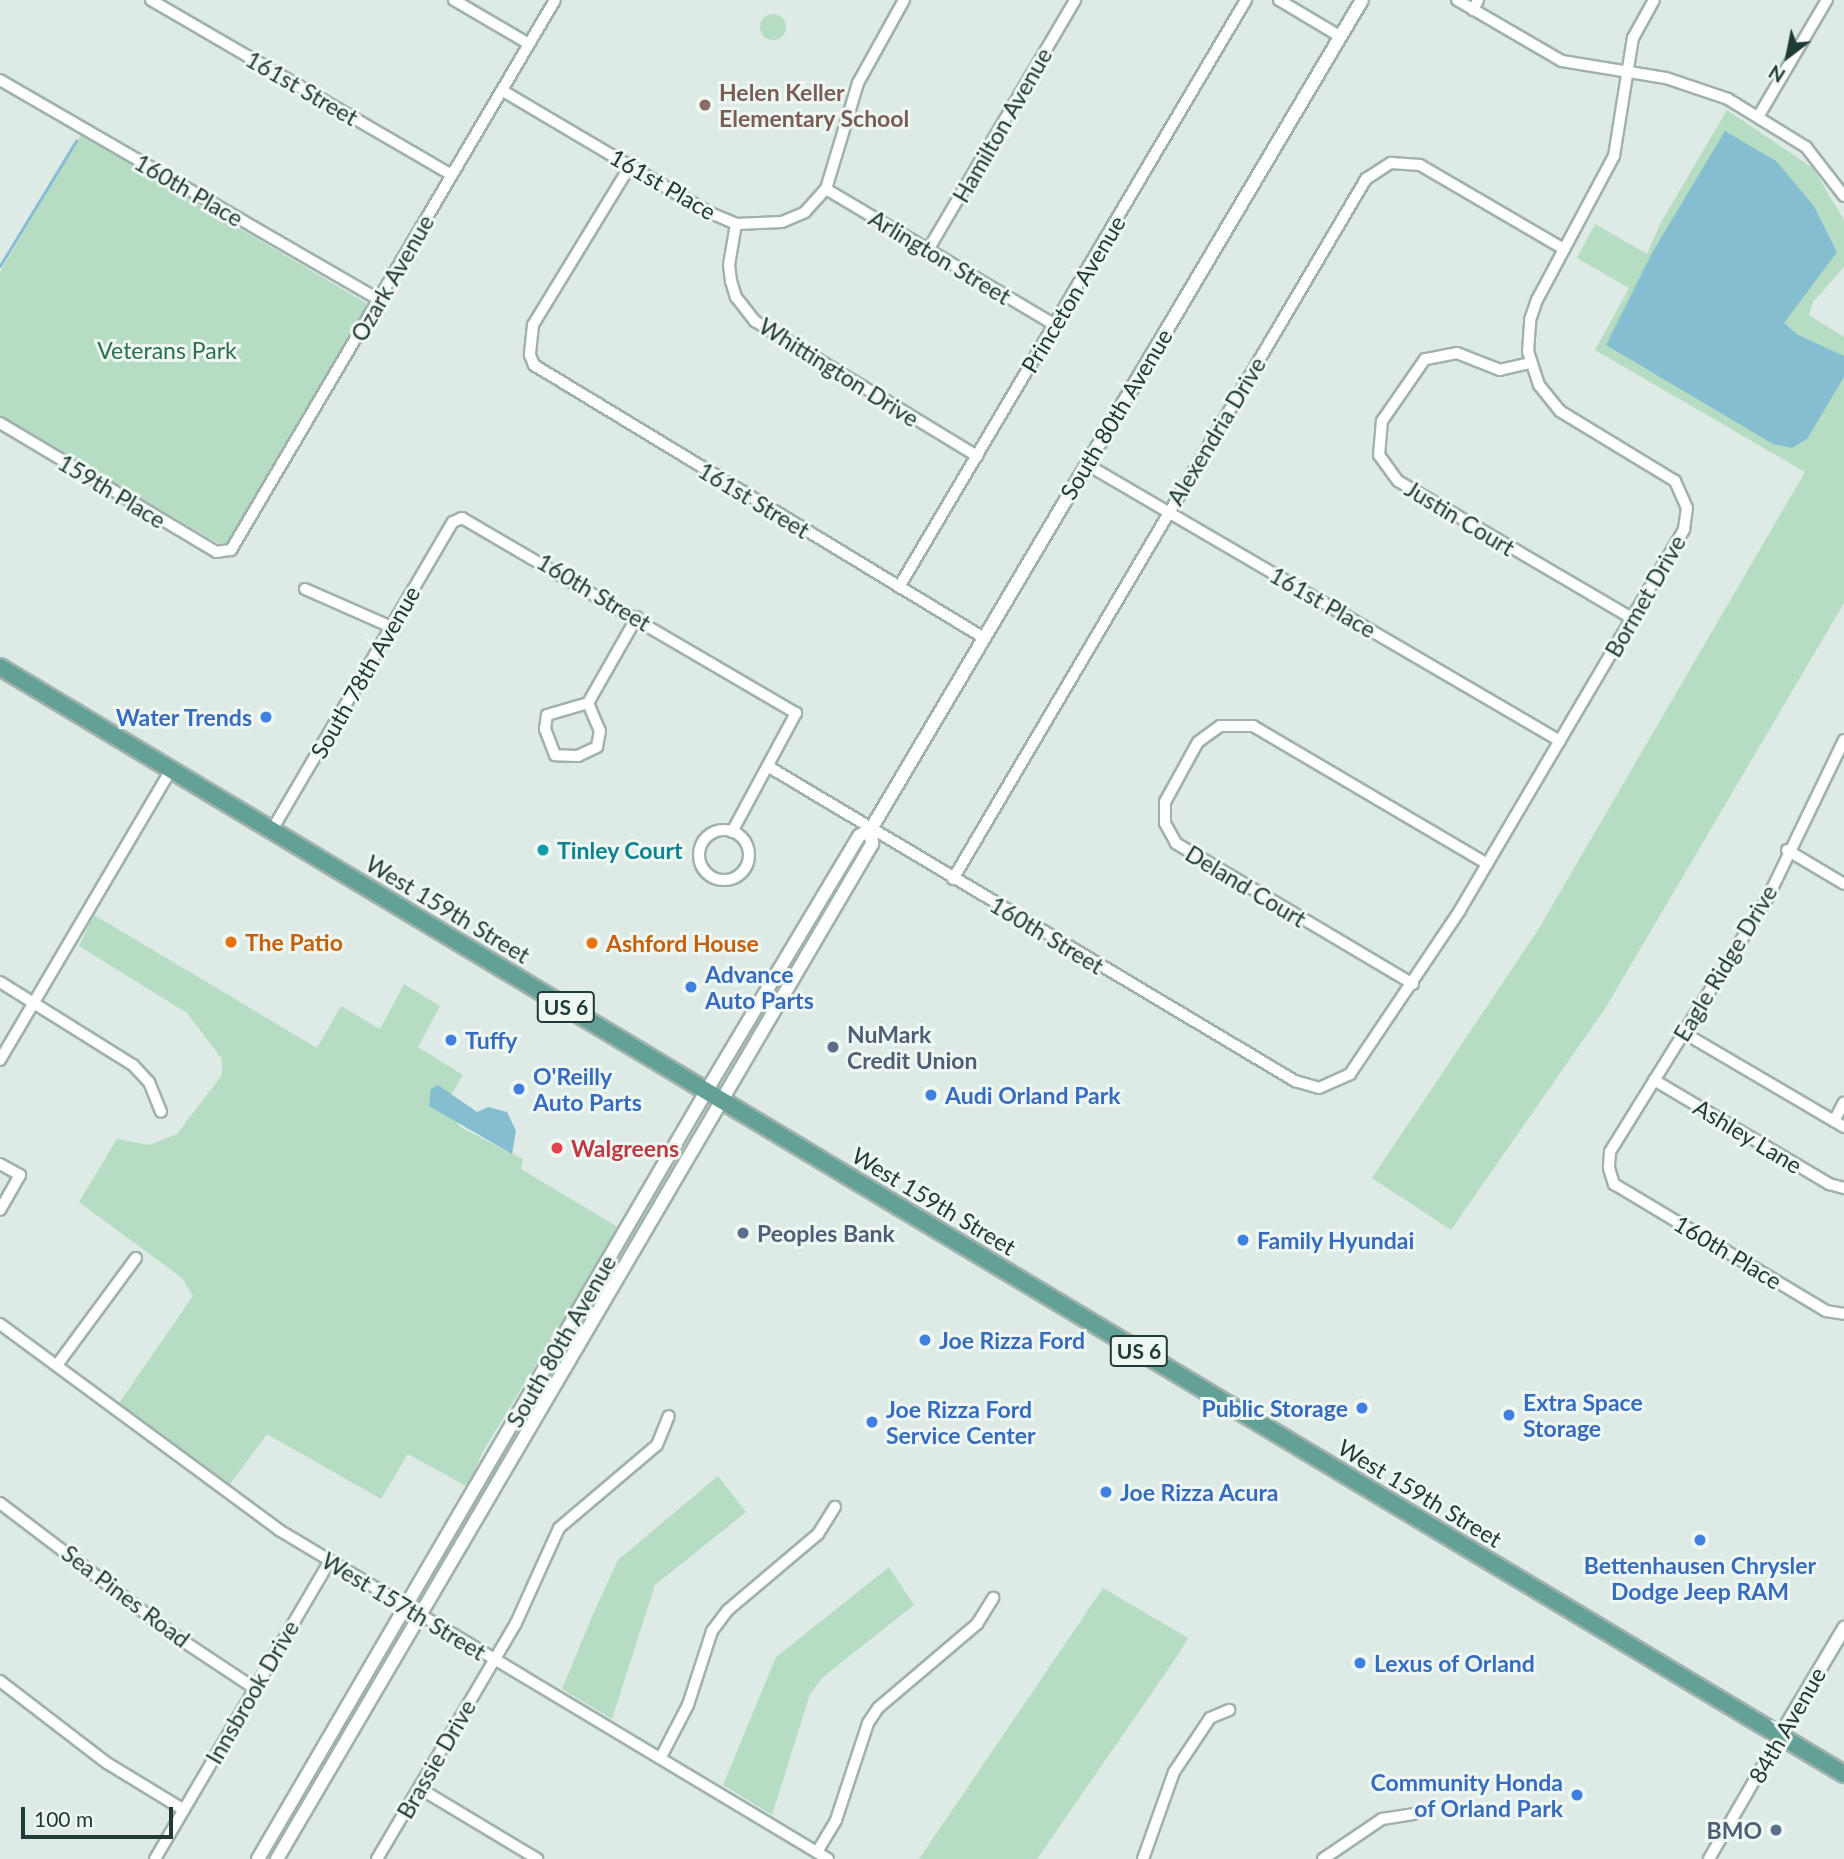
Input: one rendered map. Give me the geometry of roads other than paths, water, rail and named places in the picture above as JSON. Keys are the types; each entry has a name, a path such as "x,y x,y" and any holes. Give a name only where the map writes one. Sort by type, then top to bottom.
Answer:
{"main road":[{"name":"West 159th Street","path":"0,667 1844,1774"}],"street":[{"name":"161st Street","path":"151,0 452,175"},
{"path":"454,0 530,44"},
{"name":"Ozark Avenue","path":"226,554 236,545 555,0"},
{"path":"826,189 858,83 905,0"},
{"name":"Hamilton Avenue","path":"928,250 1075,0"},
{"name":"Princeton Avenue","path":"900,587 1246,0"},
{"path":"1279,0 1341,37"},
{"name":"South 80th Avenue","path":"258,1859 407,1608 707,1090 859,836 871,829 1362,0"},
{"path":"1457,0 1476,5 1562,61 1701,87 1758,117 1806,147 1844,196"},
{"path":"1530,363 1532,312 1614,156 1633,38 1654,0"},
{"path":"1758,117 1827,0"},
{"name":"160th Place","path":"0,80 379,300"},
{"name":"161st Place","path":"503,91 697,206 736,224 782,222 805,212 826,189"},
{"name":"Alexendria Drive","path":"953,879 1168,512 1372,173 1391,163 1420,165 1564,249"},
{"name":"161st Street","path":"630,166 533,325 530,355 548,377 984,638"},
{"name":"Arlington Street","path":"826,189 1055,324"},
{"name":"Whittington Drive","path":"736,224 729,265 731,281 736,297 755,321 977,456"},
{"name":"Justin Court","path":"1530,363 1500,370 1457,353 1425,359 1382,421 1379,455 1398,481 1633,619"},
{"name":"Bormet Drive","path":"1331,1085 1342,1081 1363,1060 1413,984 1633,619 1684,529 1685,498 1666,474 1560,411 1530,363"},
{"name":"159th Place","path":"0,423 216,552 226,554"},
{"name":"161st Place","path":"1086,464 1560,741"},
{"name":"160th Street","path":"462,518 637,617 796,713 769,767 1295,1081 1307,1086 1331,1085"},
{"name":"South 78th Avenue","path":"272,830 453,522 462,518"},
{"path":"305,589 391,627"},
{"path":"588,703 600,731 597,747 578,756 555,755 545,729 547,715 588,703 637,617"},
{"name":"Deland Court","path":"1413,984 1176,843 1165,823 1165,802 1198,742 1220,726 1252,726 1487,864"},
{"name":"Eagle Ridge Drive","path":"1614,1184 1610,1152 1768,897 1787,850 1841,753 1844,740"},
{"path":"732,832 769,767"},
{"path":"0,1060 171,770"},
{"name":"South 80th Avenue","path":"277,1859 872,844 871,829"},
{"path":"715,832 732,832 748,848 747,864 738,876 716,879 699,860 702,843 715,832"},
{"path":"1787,850 1844,884"},
{"path":"0,982 133,1065 149,1082 161,1112"},
{"path":"1684,1033 1844,1126"},
{"name":"Ashley Lane","path":"1654,1080 1829,1184 1844,1188"},
{"path":"1834,1121 1844,1102"},
{"path":"0,1164 20,1175 0,1210"},
{"name":"160th Place","path":"1614,1184 1826,1311 1844,1314"},
{"path":"57,1365 136,1258"},
{"name":"West 157th Street","path":"0,1324 243,1504 329,1562 661,1757 828,1859"},
{"name":"Brassie Drive","path":"377,1859 494,1660 559,1528 657,1445 669,1416"},
{"name":"Sea Pines Road","path":"0,1503 174,1635 254,1688"},
{"path":"661,1757 688,1705 712,1631 728,1610 818,1534 835,1507"},
{"name":"Innsbrook Drive","path":"155,1859 329,1562"},
{"path":"817,1852 836,1820 868,1723 878,1708 977,1624 993,1598"},
{"name":"84th Avenue","path":"1709,1859 1844,1628"},
{"path":"0,1681 107,1763 184,1810"},
{"path":"1143,1859 1174,1772 1210,1718 1229,1710"},
{"path":"419,1788 537,1859"},
{"path":"1323,1859 1382,1819 1415,1814"}],"water":[{"path":"1725,131 1776,161 1814,206 1837,252 1784,323 1798,335 1844,356 1844,377 1807,439 1792,448 1773,444 1606,345 1652,253"},
{"path":"438,1085 477,1112 488,1107 507,1112 516,1131 512,1154 429,1106 431,1089"}],"waterway":[{"path":"0,266 76,141"}],"place":[{"name":"Helen Keller Elementary School","path":"705,105"},
{"name":"Water Trends","path":"266,717"},
{"name":"Tinley Court","path":"543,850"},
{"name":"The Patio","path":"231,942"},
{"name":"Ashford House","path":"592,943"},
{"name":"Advance Auto Parts","path":"691,987"},
{"name":"Tuffy","path":"451,1040"},
{"name":"NuMark Credit Union","path":"833,1047"},
{"name":"O'Reilly Auto Parts","path":"519,1089"},
{"name":"Audi Orland Park","path":"931,1095"},
{"name":"Walgreens","path":"557,1148"},
{"name":"Peoples Bank","path":"743,1233"},
{"name":"Family Hyundai","path":"1243,1240"},
{"name":"Joe Rizza Ford","path":"925,1340"},
{"name":"Public Storage","path":"1362,1408"},
{"name":"Extra Space Storage","path":"1509,1415"},
{"name":"Joe Rizza Ford Service Center","path":"872,1422"},
{"name":"Joe Rizza Acura","path":"1106,1492"},
{"name":"Bettenhausen Chrysler Dodge Jeep RAM","path":"1700,1540"},
{"name":"Lexus of Orland","path":"1360,1663"},
{"name":"Community Honda of Orland Park","path":"1577,1795"},
{"name":"BMO","path":"1776,1830"}],"park label":[{"name":"Veterans Park","path":"167,350"}]}
